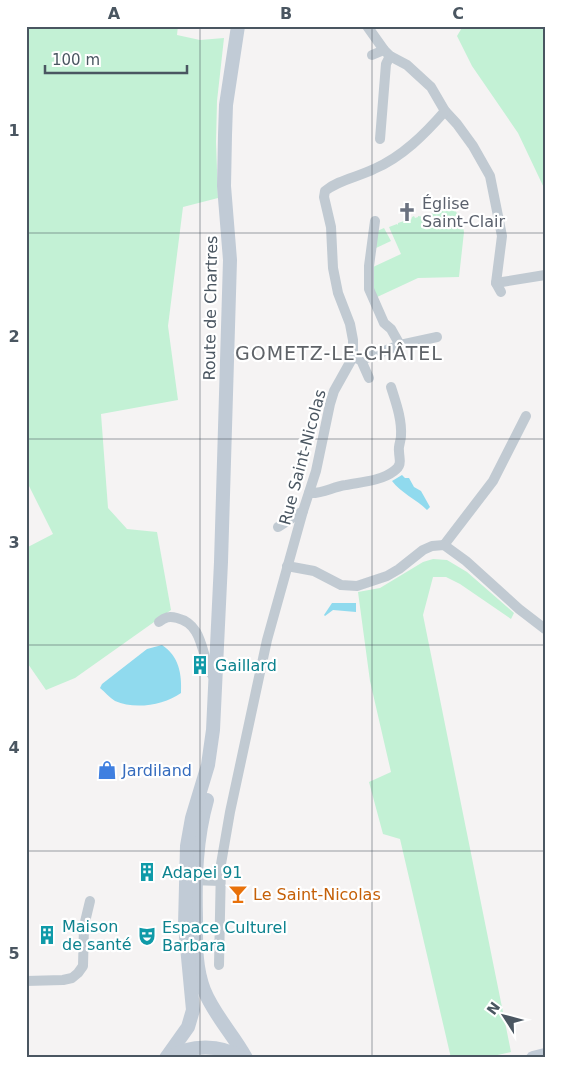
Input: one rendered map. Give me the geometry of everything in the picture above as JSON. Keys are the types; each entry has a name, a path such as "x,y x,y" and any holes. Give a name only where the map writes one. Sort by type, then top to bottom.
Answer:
{"main road":[{"name":"Route de Chartres","path":"167,1058 188,1027 192,1010 185,926 201,822 215,775 219,750 218,680 230,260 224,186 224,135 226,105 238,26"},
{"name":"Route de Chartres","path":"191,880 196,957 200,979 214,1011 237,1042 244,1058"},
{"path":"167,1058 181,1051 201,1047 221,1049 244,1058"},
{"path":"533,1058 545,1055"}],"street":[{"path":"367,26 387,53 407,65 431,87 445,111 473,146 490,176 502,236 499,288 545,275"},
{"path":"372,55 387,53"},
{"path":"380,139 387,53"},
{"path":"369,378 357,359 350,324 338,293 333,268 331,227 324,197 325,191 335,184 359,176 389,162 425,134 445,111"},
{"path":"375,221 369,266 369,289 384,322 391,329 400,345"},
{"path":"357,359 400,345 437,337"},
{"name":"Rue Saint-Nicolas","path":"219,965 221,864 230,812 268,635 316,471 323,431 334,391 357,359"},
{"path":"309,493 320,493 338,486 376,479 394,471 398,466 401,460 399,451 402,438 401,424 392,387"},
{"path":"444,546 493,481 526,416"},
{"path":"278,527 303,511"},
{"path":"287,566 314,571 341,585 357,586 387,576 423,550 432,546 444,546 466,561 519,609 545,629"},
{"path":"159,622 165,617 172,616 181,619 195,630 202,643 212,676 218,680"},
{"path":"191,880 220,881"},
{"path":"26,981 63,980 72,978 78,973 83,966 84,926 90,901"}],"green space":[{"path":"26,26 178,26 177,35 200,40 224,38 217,101 218,198 183,207 168,326 178,400 101,414 108,508 127,529 157,532 171,610 75,678 46,690 26,661 26,548 53,534 26,480 26,346 29,344 26,338"},
{"path":"463,26 545,26 545,190 518,133 472,66 457,36"},
{"path":"452,207 461,218 464,232 459,277 418,278 375,298 371,282 373,267 401,254 389,227 411,220 414,216 415,218 418,216 424,217 424,215 440,212 440,209"},
{"path":"384,228 391,241 376,248 375,232"},
{"path":"433,559 447,560 467,572 514,613 511,619 460,584 446,577 433,577 423,615 511,1052 484,1058 451,1058 400,839 383,834 369,782 391,772 370,681 358,592 380,588 423,562"}],"water":[{"path":"402,475 405,478 409,478 414,487 421,491 430,507 427,510 392,481"},
{"path":"332,603 356,603 356,612 333,610 325,616"},
{"path":"162,645 168,649 176,660 180,672 181,693 166,701 140,706 115,701 100,688 102,684 147,649"}],"place":[{"name":"Église Saint-Clair","path":"407,212"},
{"name":"Gaillard","path":"200,665"},
{"name":"Jardiland","path":"107,770"},
{"name":"Adapei 91","path":"147,872"},
{"name":"Le Saint-Nicolas","path":"238,894"},
{"name":"Maison de santé","path":"47,935"},
{"name":"Espace Culturel Barbara","path":"147,936"}],"district":[{"name":"GOMETZ-LE-CHÂTEL","path":"339,353"}]}
